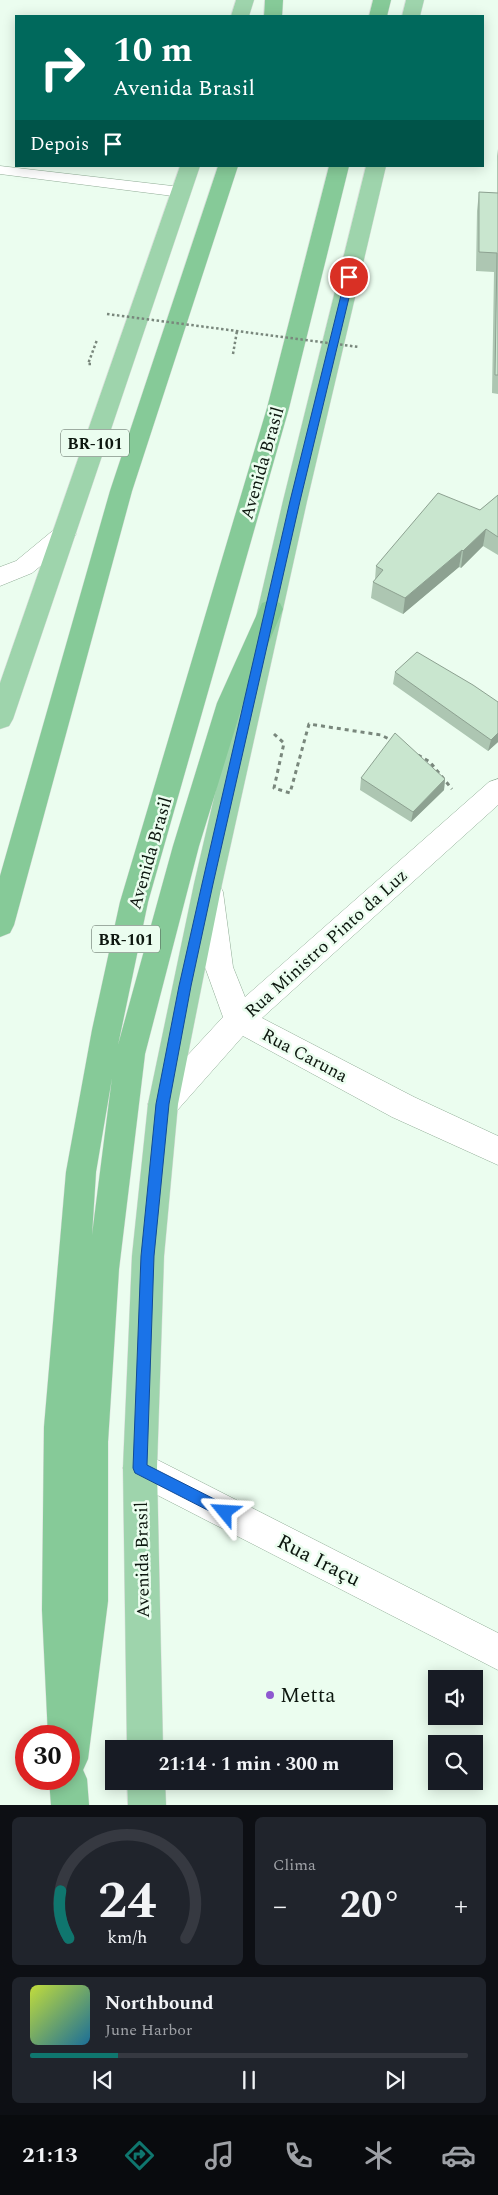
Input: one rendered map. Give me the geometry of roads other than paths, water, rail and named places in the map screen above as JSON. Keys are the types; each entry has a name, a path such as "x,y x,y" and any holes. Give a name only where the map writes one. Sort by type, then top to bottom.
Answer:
{"highway":[{"path":"240,15 245,0"},
{"path":"273,15 274,0"},
{"path":"378,15 382,0"},
{"path":"411,15 415,0"},
{"name":"BR-101","path":"0,719 190,167"},
{"name":"BR-101","path":"0,925 121,491 228,167"},
{"name":"Avenida Brasil","path":"65,1725 60,1610 61,1427 79,1191 86,1144 106,1030 134,902 278,408 339,167"},
{"name":"Avenida Brasil","path":"145,1740 140,1468 148,1256 163,1104 185,986 208,884 376,167"},
{"name":"BR-101","path":"74,1725 90,1601 91,1442 103,1269 130,1054 186,846 230,703 271,609"},
{"path":"69,1790 70,1805"},
{"path":"146,1790 146,1805"}],"street":[{"path":"0,577 24,567 64,534"},
{"name":"Rua Ministro Pinto da Luz","path":"163,1104 239,1020 498,789"},
{"path":"208,884 218,967 239,1020"},
{"name":"Rua Caruna","path":"239,1020 403,1107 498,1151"},
{"name":"Rua Iraçu","path":"140,1468 498,1652"}],"lane":[{"path":"0,170 181,192"}],"place":[{"name":"Metta","path":"270,1695"}]}
